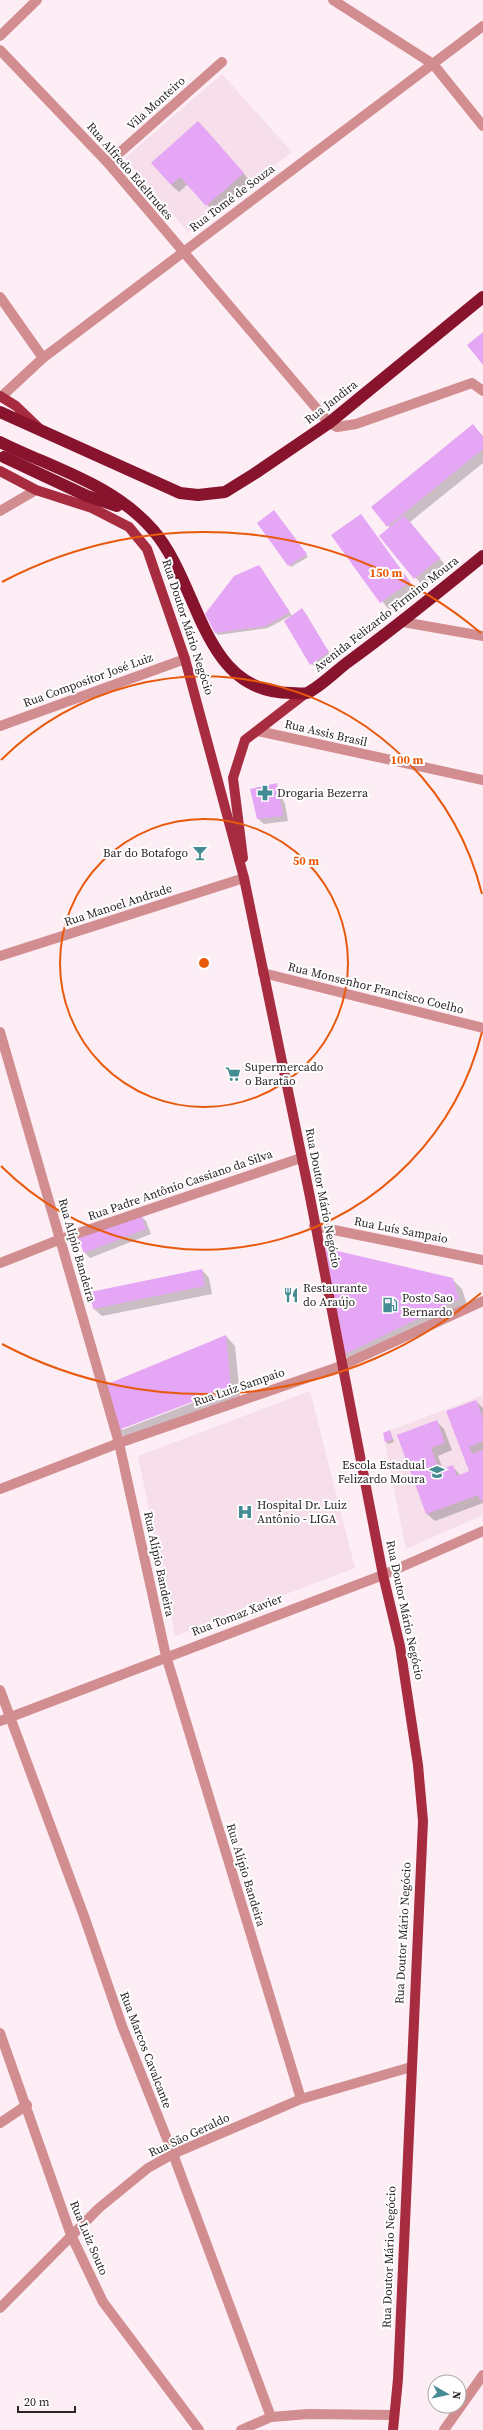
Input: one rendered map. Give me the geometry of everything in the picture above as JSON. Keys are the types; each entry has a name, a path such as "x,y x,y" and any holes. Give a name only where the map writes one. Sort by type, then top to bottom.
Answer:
{"highway":[{"name":"Rua Jandira","path":"38,427 92,455 180,493 198,496 225,492 330,423 483,297"},
{"path":"0,412 38,427"},
{"name":"Rua Doutor Mário Negócio","path":"0,442 81,477 134,512 153,531 165,549 192,600 206,632 233,671 255,687 279,693 306,693"},
{"path":"4,457 87,496 134,512"},
{"name":"Avenida Felizardo Firmino Moura","path":"306,693 403,622 483,556"}],"main road":[{"path":"0,397 16,406 38,427"},
{"name":"Rua Doutor Mário Negócio","path":"1,472 36,490 92,508 129,527 147,549 185,659 244,878 383,1575 400,1646 418,1765 422,1820 398,2379 393,2414 393,2430"},
{"name":"Rua Doutor Mário Negócio","path":"244,878 243,844 233,778 245,740 306,693"}],"street":[{"path":"0,36 37,0"},
{"path":"333,0 433,64 483,126"},
{"name":"Rua Tomé de Souza","path":"0,397 43,358 483,26"},
{"name":"Rua Alfredo Edeltrudes","path":"0,50 108,163 330,423"},
{"name":"Vila Monteiro","path":"108,163 222,62"},
{"path":"0,297 43,358"},
{"path":"330,423 337,427 356,424 472,383 483,391"},
{"path":"0,511 36,490"},
{"path":"403,622 483,636"},
{"name":"Rua Compositor José Luiz","path":"0,726 185,659"},
{"name":"Rua Assis Brasil","path":"258,731 483,780"},
{"name":"Rua Manoel Andrade","path":"0,956 244,878"},
{"name":"Rua Monsenhor Francisco Coelho","path":"263,973 483,1028"},
{"name":"Rua Alípio Bandeira","path":"0,1032 119,1443 166,1656 301,2098"},
{"name":"Rua Padre Antônio Cassiano da Silva","path":"0,1262 61,1239 301,1158"},
{"name":"Rua Luís Sampaio","path":"314,1226 483,1260"},
{"name":"Rua Luiz Sampaio","path":"0,1488 119,1443 341,1366 483,1301"},
{"name":"Rua Tomaz Xavier","path":"0,1721 166,1656 383,1575 483,1531"},
{"name":"Rua Marcos Cavalcante","path":"0,1690 84,1916 122,2026 173,2154 271,2417"},
{"name":"Rua Luiz Souto","path":"0,2033 27,2105 71,2235 103,2302 199,2430"},
{"name":"Rua São Geraldo","path":"0,2308 71,2235 123,2187 148,2168 173,2154 301,2098 411,2067"},
{"path":"0,2123 27,2105"},
{"path":"444,2430 483,2375"},
{"path":"241,2430 271,2417 308,2414 393,2414"}],"shaded area":[{"path":"222,74 292,152 188,232 125,158"},
{"name":"Hospital Dr. Luiz Antônio - LIGA","path":"310,1391 355,1568 175,1636 138,1456"},
{"name":"Escola Estadual Felizardo Moura","path":"483,1395 483,1515 406,1549 383,1433"}],"building":[{"path":"198,121 244,173 206,206 180,177 171,185 151,163"},
{"path":"483,332 483,365 467,345"},
{"path":"473,424 483,437 483,449 387,527 371,507"},
{"path":"274,510 307,554 288,566 257,523"},
{"path":"361,514 410,582 380,603 331,535"},
{"path":"404,515 440,558 414,579 379,536"},
{"path":"259,565 290,612 266,626 215,633 205,614 234,576"},
{"path":"302,608 329,652 310,665 284,621"},
{"path":"277,783 283,816 257,819 250,789"},
{"path":"141,1214 146,1229 84,1253 78,1238"},
{"name":"Posto Sao Bernardo","path":"325,1248 453,1278 459,1299 343,1355"},
{"path":"202,1269 205,1286 93,1309 90,1292"},
{"path":"226,1335 231,1387 116,1431 105,1385"},
{"path":"476,1400 483,1419 483,1441 469,1447 472,1454 483,1450 483,1499 480,1500 478,1495 426,1514 397,1435 437,1420 445,1443 431,1448 439,1470 453,1465 457,1476 469,1471 446,1411"},
{"path":"390,1430 392,1440 385,1442 383,1433"}],"place":[{"name":"Drogaria Bezerra","path":"265,793"},
{"name":"Bar do Botafogo","path":"200,853"},
{"name":"Supermercado o Baratão","path":"233,1074"},
{"name":"Restaurante do Araújo","path":"291,1295"},
{"name":"Posto Sao Bernardo","path":"390,1305"},
{"name":"Escola Estadual Felizardo Moura","path":"437,1472"},
{"name":"Hospital Dr. Luiz Antônio - LIGA","path":"245,1512"}]}
